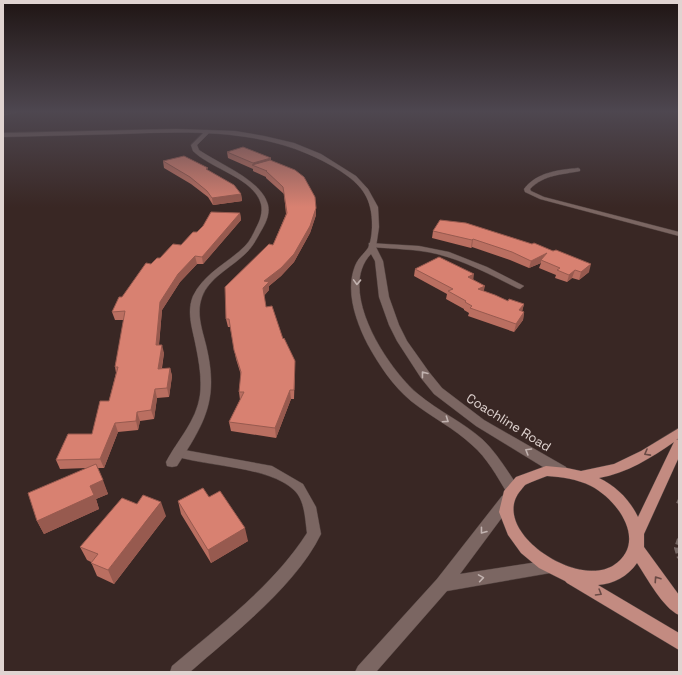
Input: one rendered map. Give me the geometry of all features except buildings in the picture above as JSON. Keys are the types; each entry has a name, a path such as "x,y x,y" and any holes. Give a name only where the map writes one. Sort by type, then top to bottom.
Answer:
{"main road":[{"path":"175,458 200,418 206,398 207,379 200,343 194,324 194,310 201,288 211,277 248,247 260,228 265,212 263,198 254,189 246,182 196,151 194,145 195,144"},
{"name":"Coachline Road","path":"285,144 314,152 338,165 357,180 370,196 376,215 372,246 362,259 357,274 357,295 363,322 377,351 398,381 414,397 476,441 489,455 510,494"},
{"path":"578,170 544,175 532,182 527,188 528,192 542,198 679,234"},
{"name":"Coachline Road","path":"372,246 379,262 384,297 394,325 402,341 425,375 438,391 480,423 561,471"},
{"path":"372,246 415,248 444,253 469,262 520,286"},
{"path":"581,476 610,471 625,466 655,449 679,432"},
{"path":"637,533 679,444"},
{"path":"364,672 443,584 520,480 532,474 546,471 561,471 581,476 601,485 618,499 631,515 637,533 637,550 632,561 623,569 612,575 598,578 582,577 558,570 443,584"},
{"path":"510,494 506,511 509,523 515,536 524,548 536,559 558,570 679,642"},
{"path":"637,550 679,607"}],"lane":[{"path":"175,458 272,471 299,487 310,507 314,534 295,562 271,587 235,622 178,672"}],"path":[{"path":"679,539 676,548 679,558"}]}
